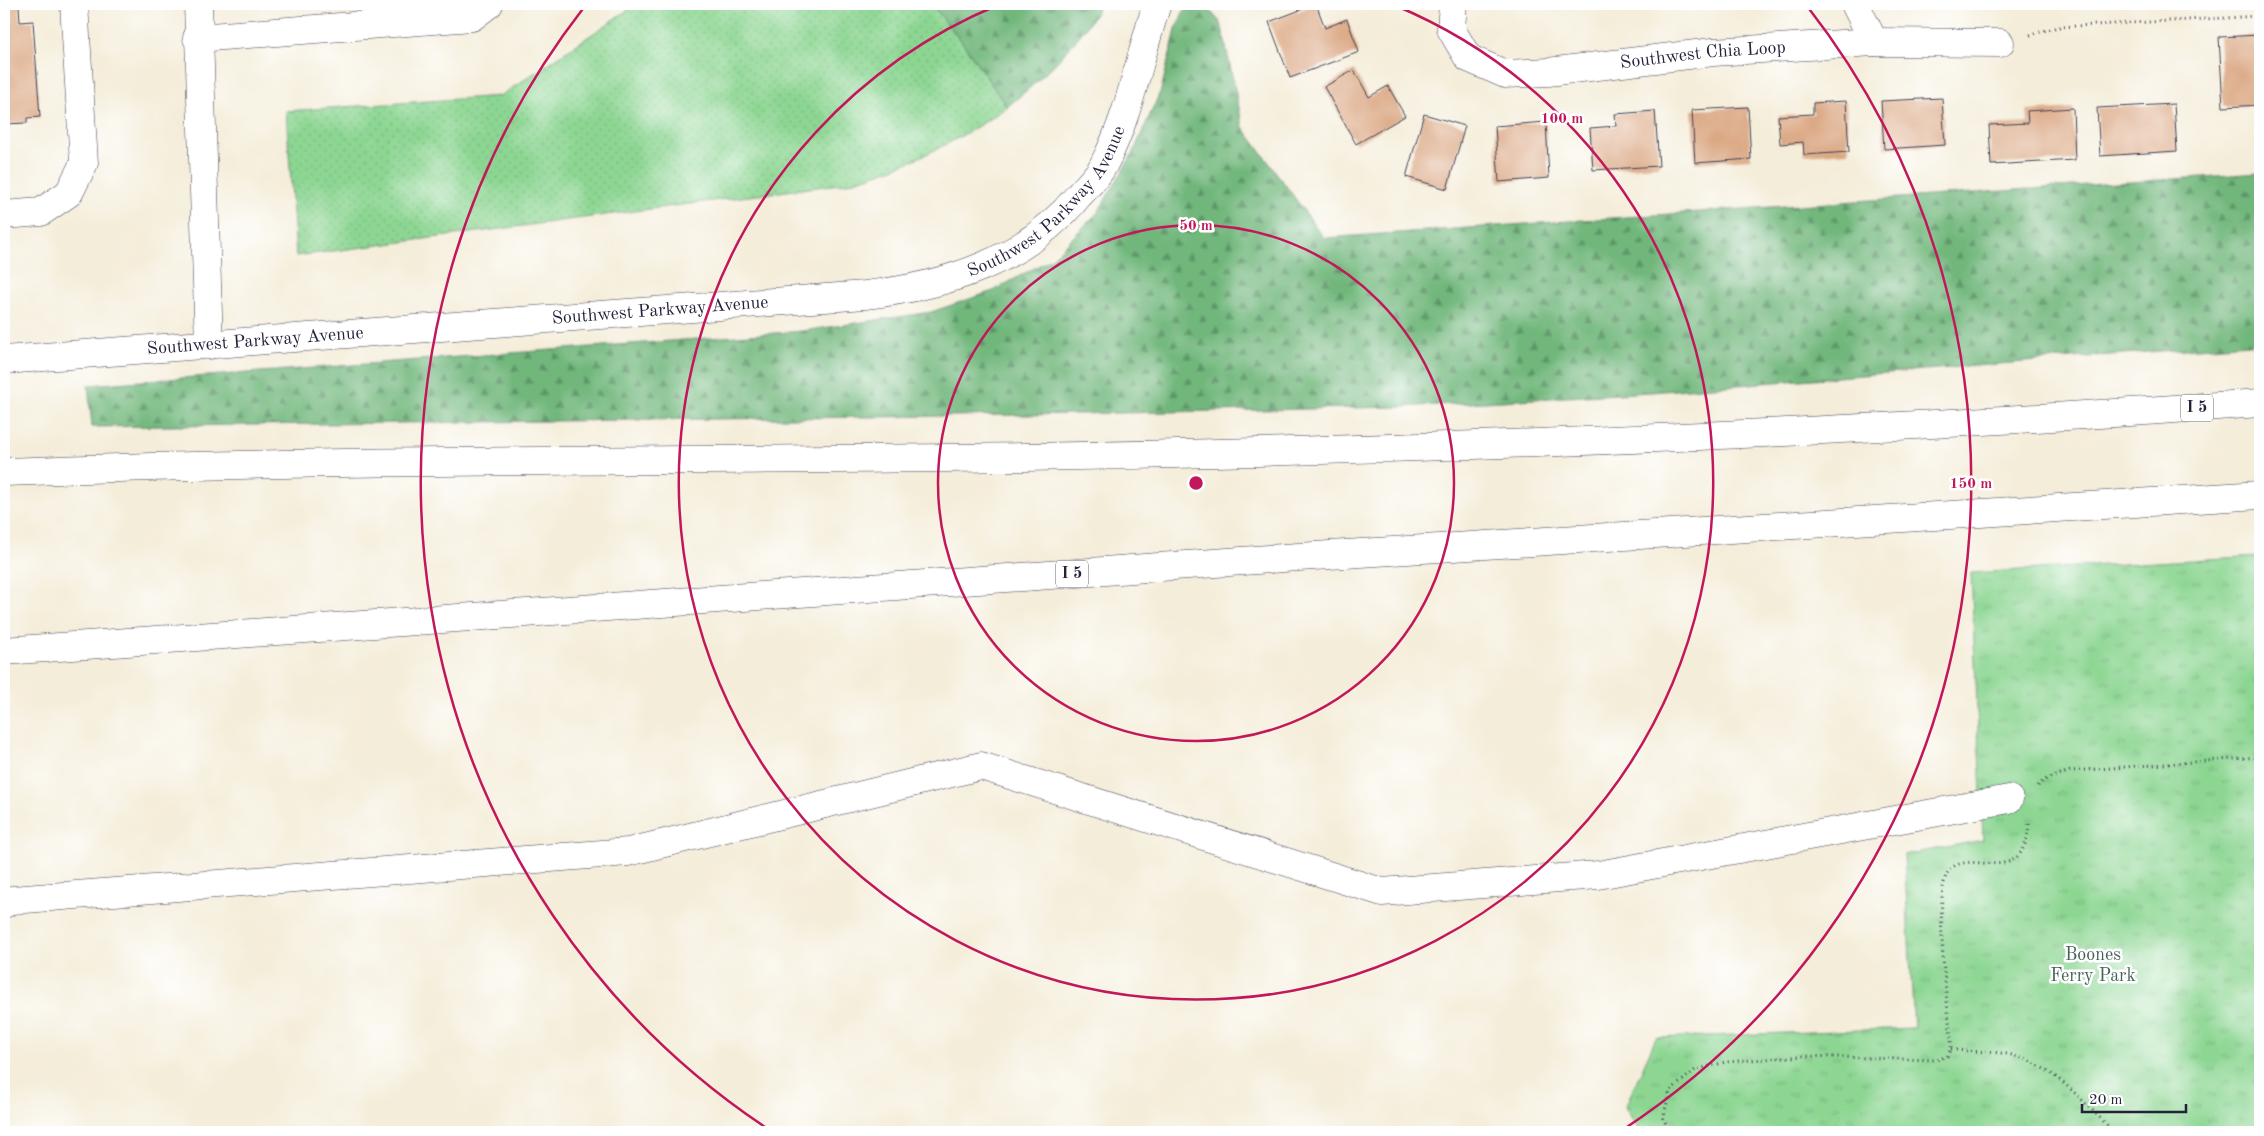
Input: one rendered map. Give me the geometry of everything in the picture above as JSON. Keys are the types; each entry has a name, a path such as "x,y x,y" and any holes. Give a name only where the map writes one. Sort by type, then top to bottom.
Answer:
{"main road":[{"path":"4,215 41,212 69,193 84,163 74,4"},
{"path":"198,4 197,38 210,345"},
{"path":"197,38 472,17 489,4"},
{"name":"Southwest Parkway Avenue","path":"4,360 865,295 904,291 972,272 998,260 1039,235 1065,213 1102,168 1131,100 1157,4"},
{"name":"Southwest Chia Loop","path":"1453,4 1451,29 1468,58 1505,74 1548,72 1713,52 1874,42 2000,43"},
{"path":"1855,4 1874,42"},
{"name":"I 5","path":"4,472 310,462 998,457 1286,451 1766,432 2134,412 2260,403"},
{"name":"I 5","path":"4,651 1283,558 1733,527 2140,504 2260,495"},
{"path":"4,904 12,900 628,852 981,766 1382,892 1598,875 2009,799"}],"path":[{"path":"2000,43 2058,28 2260,16"},
{"path":"2036,791 2044,780 2070,771 2260,757"},
{"path":"1670,1132 1663,1118 1670,1091 1695,1070 1726,1062 1803,1056 1937,1060 1947,1056 1951,1049 1941,902 1946,874 1956,865 2004,862 2020,855 2026,847 2030,815"},
{"path":"1951,1049 1973,1053 2001,1053 2034,1062 2055,1076 2114,1132"}],"green space":[{"path":"637,4 931,4 960,39 1007,107 988,120 930,152 869,177 847,183 296,256 286,111 500,96"},
{"path":"931,4 1101,4 1071,47 1034,84 1007,107 960,39"},
{"path":"1187,4 1204,4 1221,23 1243,127 1324,238 2260,173 2260,343 1651,392 1402,407 1027,415 92,427 88,385 802,331 931,312 993,291 1052,258 1098,212 1134,151 1161,90 1177,26"},
{"name":"Boones Ferry Park","path":"2260,556 2260,1132 1640,1132 1625,1107 1656,1038 1914,1028 1904,855 1983,840 1971,573"}],"building":[{"path":"1316,4 1325,28 1347,19 1359,52 1290,78 1269,22"},
{"path":"19,6 20,22 33,21 40,117 27,118 27,123 4,124 4,7"},
{"path":"2260,35 2260,105 2223,107 2219,37"},
{"path":"1354,70 1369,97 1388,86 1405,116 1356,144 1324,87"},
{"path":"1942,98 1945,145 1884,149 1881,101"},
{"path":"1846,101 1849,152 1804,155 1803,142 1780,144 1778,116 1813,114 1813,103"},
{"path":"2174,104 2177,151 2100,156 2097,108"},
{"path":"1748,107 1751,159 1695,163 1692,110"},
{"path":"2073,108 2075,160 1991,165 1989,125 2028,123 2027,111"},
{"path":"1655,111 1659,166 1593,170 1590,128 1616,126 1615,114"},
{"path":"1424,114 1465,126 1447,189 1406,177"},
{"path":"1546,122 1549,178 1499,182 1495,126"}]}
